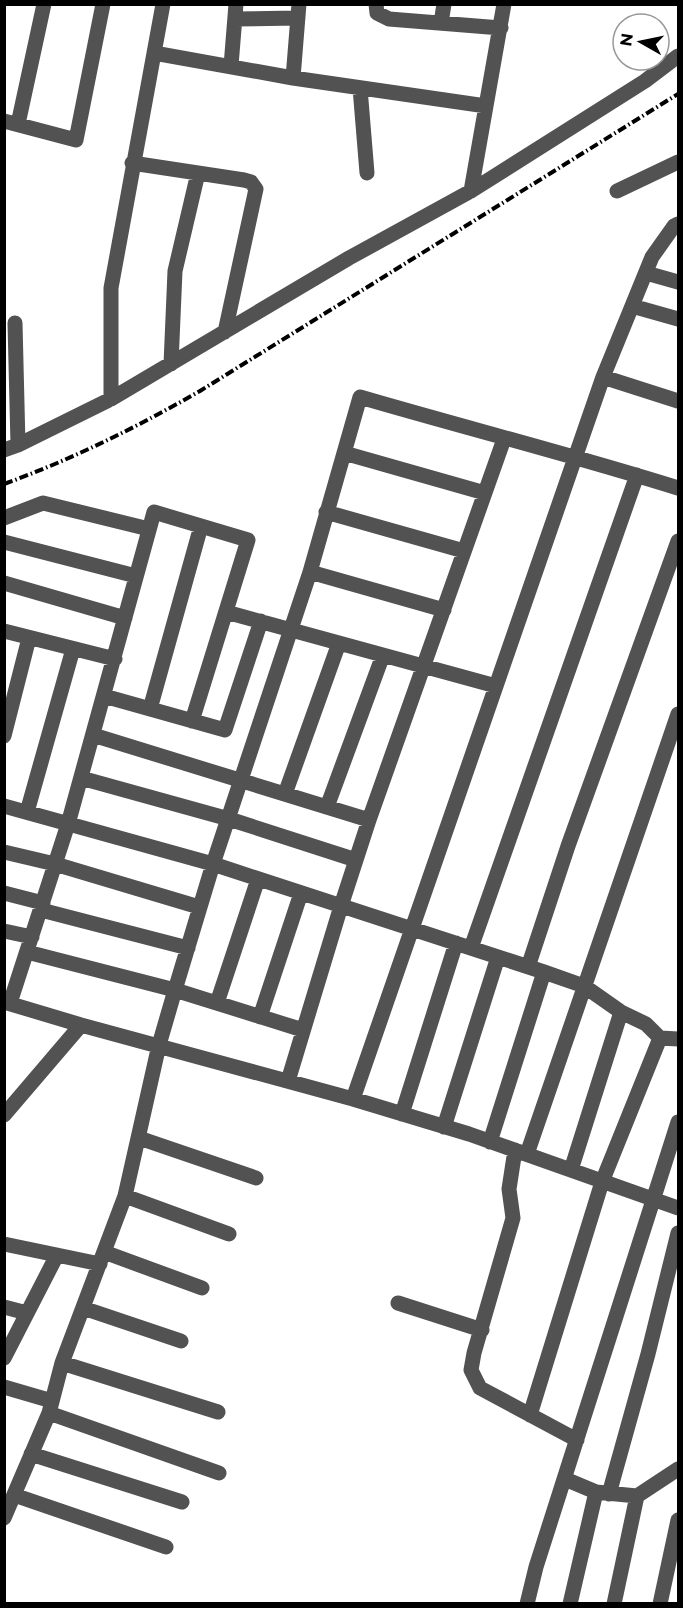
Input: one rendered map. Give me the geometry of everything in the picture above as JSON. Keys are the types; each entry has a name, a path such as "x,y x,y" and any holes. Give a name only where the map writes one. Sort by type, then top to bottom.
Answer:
{"street":[{"path":"44,4 11,123 76,140 103,4"},
{"path":"111,399 111,288 162,4"},
{"path":"376,4 377,13 389,19 501,28"},
{"path":"441,23 444,4"},
{"path":"471,191 504,4"},
{"path":"231,66 235,12 298,11 293,78"},
{"path":"154,53 293,78 486,106"},
{"path":"15,323 11,448 111,399 349,258 471,191 645,81 678,56"},
{"path":"360,88 367,173"},
{"path":"617,190 678,162"},
{"path":"132,164 244,180 251,182 256,189 225,332"},
{"path":"171,364 175,271 198,173"},
{"path":"353,1099 603,377 652,257 674,226 678,224"},
{"path":"646,273 678,282"},
{"path":"632,306 678,319"},
{"path":"603,377 678,401"},
{"path":"4,1518 12,1488 31,1454 50,1407 62,1363 125,1196 159,1045 199,908 292,630 360,397 504,439 576,456 678,488"},
{"path":"288,1081 369,820 504,439"},
{"path":"344,453 485,493"},
{"path":"402,1114 637,475"},
{"path":"4,518 43,504 149,529"},
{"path":"326,512 464,552"},
{"path":"192,721 248,540 154,513 68,824 27,952 7,1002 81,1025 402,1114 521,1152 678,1208"},
{"path":"150,709 201,526"},
{"path":"528,967 568,846 678,542"},
{"path":"4,543 136,576"},
{"path":"310,572 444,610"},
{"path":"4,583 126,618"},
{"path":"226,612 496,686"},
{"path":"104,696 225,730 261,621"},
{"path":"4,631 115,659"},
{"path":"4,736 29,638"},
{"path":"285,794 339,643"},
{"path":"27,813 74,648"},
{"path":"327,807 384,655"},
{"path":"578,1440 480,1388 471,1370 513,1218 509,1189 584,986 678,714"},
{"path":"93,735 369,820"},
{"path":"81,778 229,819 356,860"},
{"path":"4,806 213,864 544,972 584,986 621,1012 646,1023 660,1038 678,1039"},
{"path":"4,852 55,864 199,908"},
{"path":"218,1003 258,879"},
{"path":"4,893 188,948"},
{"path":"260,1017 301,893"},
{"path":"4,931 32,937"},
{"path":"27,952 175,990 303,1030"},
{"path":"444,1127 498,957"},
{"path":"490,1142 544,972"},
{"path":"571,1170 621,1012"},
{"path":"4,1115 81,1025"},
{"path":"530,1415 602,1182 660,1038"},
{"path":"527,1603 536,1567 678,1122"},
{"path":"139,1138 256,1178"},
{"path":"125,1196 229,1234"},
{"path":"570,1604 602,1493 648,1354 678,1233"},
{"path":"4,1244 57,1255 102,1258 202,1288"},
{"path":"4,1358 57,1255"},
{"path":"398,1302 482,1330"},
{"path":"4,1308 27,1313"},
{"path":"83,1308 181,1341"},
{"path":"62,1363 218,1412"},
{"path":"4,1387 219,1473"},
{"path":"31,1454 183,1502"},
{"path":"565,1479 602,1493 637,1496 678,1469"},
{"path":"12,1488 166,1547"},
{"path":"614,1604 637,1496"},
{"path":"660,1604 678,1520"}],"railway":[{"path":"4,484 104,442 200,391 678,94"}]}
